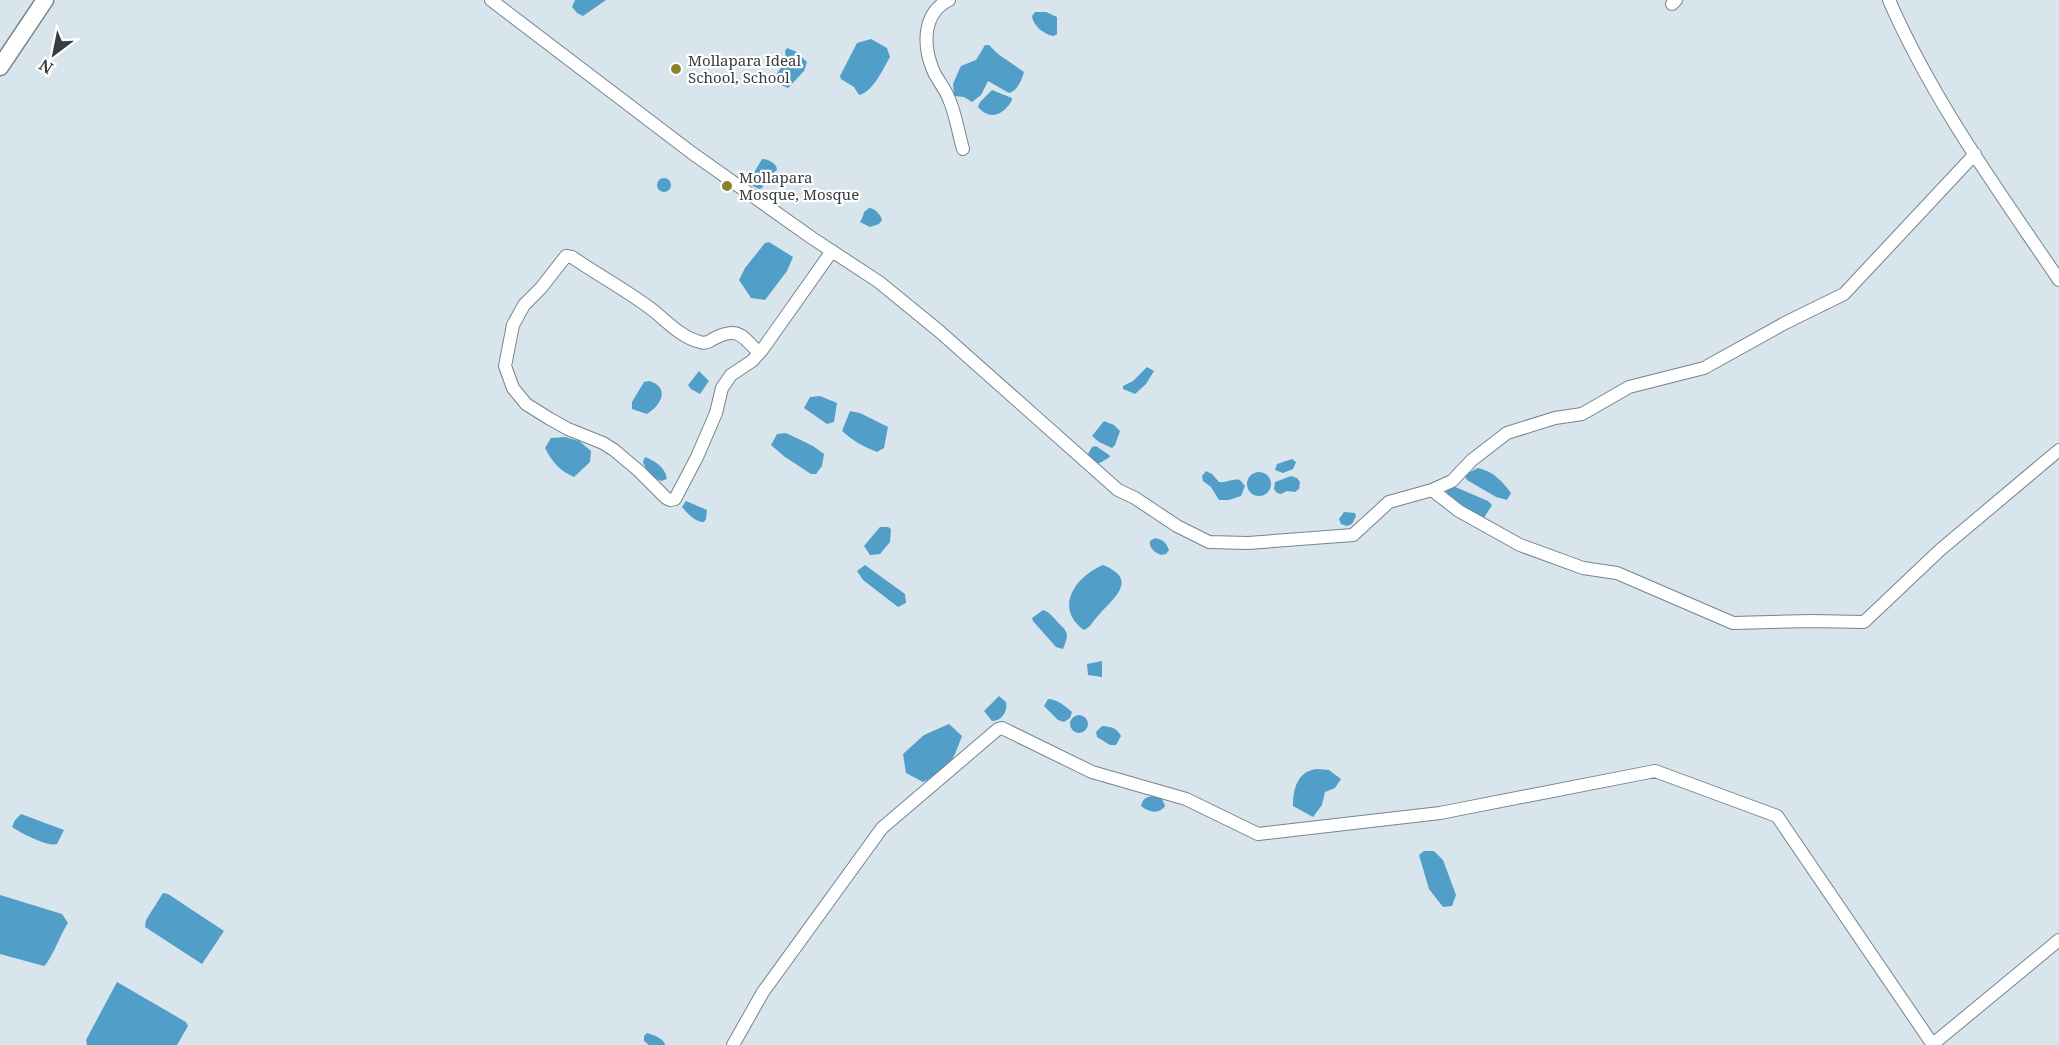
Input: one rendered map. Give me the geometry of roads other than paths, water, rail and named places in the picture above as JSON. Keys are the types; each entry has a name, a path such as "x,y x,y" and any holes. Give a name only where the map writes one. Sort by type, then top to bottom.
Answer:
{"highway":[{"path":"0,67 45,0"}],"street":[{"path":"491,0 682,146 879,282 939,331 1118,490 1135,498 1176,526 1209,542 1248,543 1353,535 1389,502 1432,490 1452,481 1472,460 1507,433 1555,418 1582,414 1629,387 1704,368 1785,323 1844,294 1975,154"},
{"path":"949,0 939,6 928,24 927,52 933,70 949,97 963,149"},
{"path":"1889,0 1908,44 1946,112 2059,280"},
{"path":"759,353 746,338 731,332 726,332 708,343 700,342 666,323 649,307 572,257 566,256 541,288 524,305 506,353 505,366 513,388 526,404 568,429 614,450 670,500 675,499 716,413 722,388 731,375 752,361 759,353 832,251"},
{"path":"1432,490 1459,511 1520,545 1583,568 1617,573 1733,623 1864,622 1940,550 2059,450"},
{"path":"733,1045 763,992 882,828 1002,728 1092,772 1186,799 1258,834 1440,813 1655,771 1777,816 1933,1045 2059,940"}],"water":[{"path":"575,0 606,0 583,16 572,7"},
{"path":"1035,12 1046,12 1057,17 1057,34 1054,36 1043,32 1037,26 1032,16"},
{"path":"871,39 887,48 890,57 873,85 859,95 854,87 840,76 857,43"},
{"path":"985,45 989,45 1024,72 1019,85 1009,93 988,81 981,95 972,102 964,97 954,96 953,84 961,66 976,60"},
{"path":"787,48 795,51 807,62 804,71 788,88 777,83 776,75 786,60"},
{"path":"992,90 1012,100 1001,112 992,115 978,107"},
{"path":"762,159 772,162 776,165 777,170 759,189 751,185 749,181"},
{"path":"664,178 669,180 671,185 669,190 664,192 659,190 657,185 659,180"},
{"path":"869,208 877,212 882,220 879,224 870,227 860,222 864,212"},
{"path":"769,242 793,257 787,271 765,300 751,298 739,280 745,268 765,243"},
{"path":"1147,367 1154,371 1146,384 1135,394 1123,389 1123,386 1133,381"},
{"path":"699,371 709,381 700,394 688,385"},
{"path":"649,381 660,387 662,396 657,406 647,414 632,409 632,402 644,382"},
{"path":"820,396 837,403 834,422 827,424 804,408 810,397"},
{"path":"850,411 860,413 888,427 884,448 877,452 872,450 854,441 842,431"},
{"path":"1104,421 1114,425 1120,431 1112,448 1092,436"},
{"path":"786,433 824,454 822,466 816,474 811,474 771,445 777,434"},
{"path":"565,437 579,441 591,451 590,462 574,477 557,466 545,448 551,438"},
{"path":"1096,446 1110,457 1098,464 1095,464 1088,454 1092,447"},
{"path":"645,457 659,465 667,479 661,481 650,474 643,462"},
{"path":"1292,459 1296,462 1293,469 1283,473 1275,470 1277,464"},
{"path":"1478,468 1493,474 1504,484 1511,493 1507,500 1496,497 1467,480 1464,475"},
{"path":"1206,471 1219,482 1240,480 1245,486 1241,496 1219,500 1211,487 1203,481 1202,476"},
{"path":"1254,472 1264,472 1271,479 1271,489 1264,496 1254,496 1247,489 1247,479"},
{"path":"1291,476 1300,482 1299,489 1295,492 1277,493 1274,489 1275,482"},
{"path":"1453,486 1488,501 1492,505 1484,518 1468,511 1453,499 1446,491"},
{"path":"686,501 707,510 704,522 694,519 682,507"},
{"path":"1344,512 1355,513 1352,524 1347,526 1341,524 1339,519"},
{"path":"880,527 891,529 890,542 880,554 870,555 864,546"},
{"path":"1155,538 1167,545 1169,550 1166,554 1161,555 1151,548 1150,541"},
{"path":"865,565 905,594 906,603 898,607 863,580 857,571"},
{"path":"1103,565 1120,577 1122,583 1120,590 1084,630 1070,612 1069,603 1072,593 1084,577"},
{"path":"1043,610 1051,614 1066,632 1067,638 1063,649 1056,647 1033,621 1032,618"},
{"path":"1102,661 1102,677 1088,675 1087,664"},
{"path":"999,696 1006,702 1006,709 1001,717 992,721 984,711"},
{"path":"1048,699 1064,705 1072,712 1070,718 1064,722 1058,720 1044,706"},
{"path":"1075,715 1083,715 1088,720 1086,731 1075,733 1070,728 1070,720"},
{"path":"949,724 962,736 945,769 923,782 906,773 903,754 924,735"},
{"path":"1102,726 1113,728 1119,733 1121,736 1116,745 1110,745 1097,737 1096,732"},
{"path":"1317,769 1329,770 1341,779 1335,788 1325,792 1322,805 1313,817 1293,806 1293,799 1301,777"},
{"path":"1154,796 1162,799 1165,806 1163,809 1153,812 1141,806 1145,798"},
{"path":"21,814 64,830 57,844 41,842 12,827"},
{"path":"1424,851 1434,851 1443,860 1456,895 1452,906 1443,907 1429,889 1419,855"},
{"path":"163,893 224,931 202,964 145,927 146,920"},
{"path":"0,895 62,914 68,923 50,959 44,966 0,954"},
{"path":"117,982 186,1022 188,1026 177,1045 87,1045 86,1040"},
{"path":"647,1033 660,1039 665,1045 649,1045 644,1041"}],"place":[{"name":"Mollapara Ideal School, School","path":"676,69"},
{"name":"Mollapara Mosque, Mosque","path":"727,186"}]}
